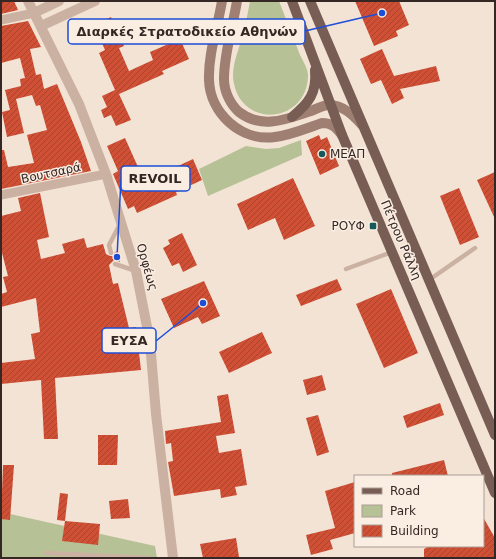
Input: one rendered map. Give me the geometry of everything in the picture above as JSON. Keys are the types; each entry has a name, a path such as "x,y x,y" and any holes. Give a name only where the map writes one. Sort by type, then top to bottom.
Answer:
{"main road":[{"path":"222,1 209,80 213,101 225,119 235,128 258,136 274,137 322,123 329,123 335,126 342,134"},
{"path":"238,1 226,61 224,80 227,96 237,110 251,119 270,123 292,118 322,107 331,106 344,109 353,114 363,126"},
{"name":"Πέτρου Ράλλη","path":"292,1 342,134 494,488"},
{"name":"Πέτρου Ράλλη","path":"310,1 495,435"},
{"path":"292,118 305,107 312,95 316,83 314,58"}],"street":[{"name":"Ορφέως","path":"28,1 79,104 106,174 136,271 150,342 164,493 173,558"},
{"path":"1,20 34,13 59,1"},
{"path":"41,26 95,1"},
{"name":"Βουτσαρά","path":"1,195 106,174"}],"lane":[{"path":"111,253 109,245 120,222"},
{"path":"429,280 475,248"},
{"path":"346,269 392,252"},
{"path":"115,264 136,271"},
{"path":"46,553 149,558"}],"green space":[{"path":"250,1 279,1 308,73 305,91 298,103 287,111 275,114 262,114 250,109 240,99 234,84 234,65 244,30"},
{"path":"301,140 302,155 208,196 199,169 246,146 266,149 279,148"},
{"path":"1,512 155,546 157,558 1,558"}],"building":[{"path":"1,1 14,1 18,10 1,14"},
{"path":"355,1 399,1 409,25 396,31 398,36 374,46"},
{"path":"111,17 124,46 119,48 129,71 153,60 150,52 180,39 189,59 162,71 164,74 119,94 131,120 116,126 111,115 104,118 101,110 107,107 102,96 115,90 99,53 105,50 94,25"},
{"path":"28,21 41,47 30,49 36,75 41,74 44,89 57,84 81,142 91,171 1,189 1,150 4,150 8,167 34,163 27,135 47,130 40,105 36,106 32,95 16,99 24,133 7,137 2,112 10,110 5,90 21,86 20,79 25,78 20,58 1,63 1,26"},
{"path":"382,49 394,76 436,66 440,81 400,89 404,98 392,104 381,80 371,84 360,59"},
{"name":"ΜΕΑΠ","path":"319,135 321,140 327,137 339,166 320,175 306,141"},
{"path":"125,138 138,167 133,169 143,192 167,181 163,173 193,159 202,180 176,192 177,195 137,213 134,206 128,209 113,174 118,171 107,146"},
{"path":"495,172 495,219 477,180"},
{"path":"293,178 315,226 284,240 275,218 248,230 237,204"},
{"path":"459,188 479,237 460,245 440,196"},
{"path":"40,193 49,237 37,240 41,259 65,253 62,244 84,238 87,248 103,244 106,254 110,256 113,256 115,252 118,251 120,262 114,260 109,265 113,284 118,283 129,328 136,327 141,370 55,378 58,439 44,439 41,380 1,384 1,363 35,359 31,334 40,332 36,298 1,307 1,294 7,292 3,277 8,276 1,249 1,216 21,211 18,198"},
{"path":"182,233 197,265 183,272 179,263 172,266 163,248 170,244 168,240"},
{"path":"337,279 342,290 301,306 296,295"},
{"path":"204,281 220,316 202,324 198,317 174,328 161,299"},
{"path":"391,289 418,353 384,368 356,304"},
{"path":"262,332 272,353 229,373 219,352"},
{"path":"322,375 326,390 307,395 303,380"},
{"path":"228,394 235,433 216,436 219,453 241,449 247,485 235,487 237,495 221,498 220,489 174,496 168,462 173,461 171,443 166,444 165,431 221,422 217,396"},
{"path":"440,403 444,415 407,428 403,416"},
{"path":"318,415 329,452 317,456 306,418"},
{"path":"98,435 118,435 117,465 98,465"},
{"path":"444,460 448,475 392,475 392,473"},
{"path":"3,465 14,465 10,520 1,519"},
{"path":"354,482 354,533 330,540 333,549 311,555 306,535 335,528 325,491"},
{"path":"60,493 68,494 65,521 57,520"},
{"path":"128,499 130,518 111,519 109,501"},
{"path":"484,519 495,538 495,558 424,558 424,549 427,547 484,547"},
{"path":"65,521 100,524 98,545 62,541"},
{"path":"236,538 239,557 203,558 200,544"}],"place":[{"name":"Διαρκές Στρατοδικείο Αθηνών","path":"382,13"},
{"name":"ΜΕΑΠ","path":"322,154"},
{"name":"ΡΟΥΦ","path":"373,226"},
{"name":"REVOIL","path":"117,257"},
{"name":"ΕΥΣΑ","path":"203,303"}]}
